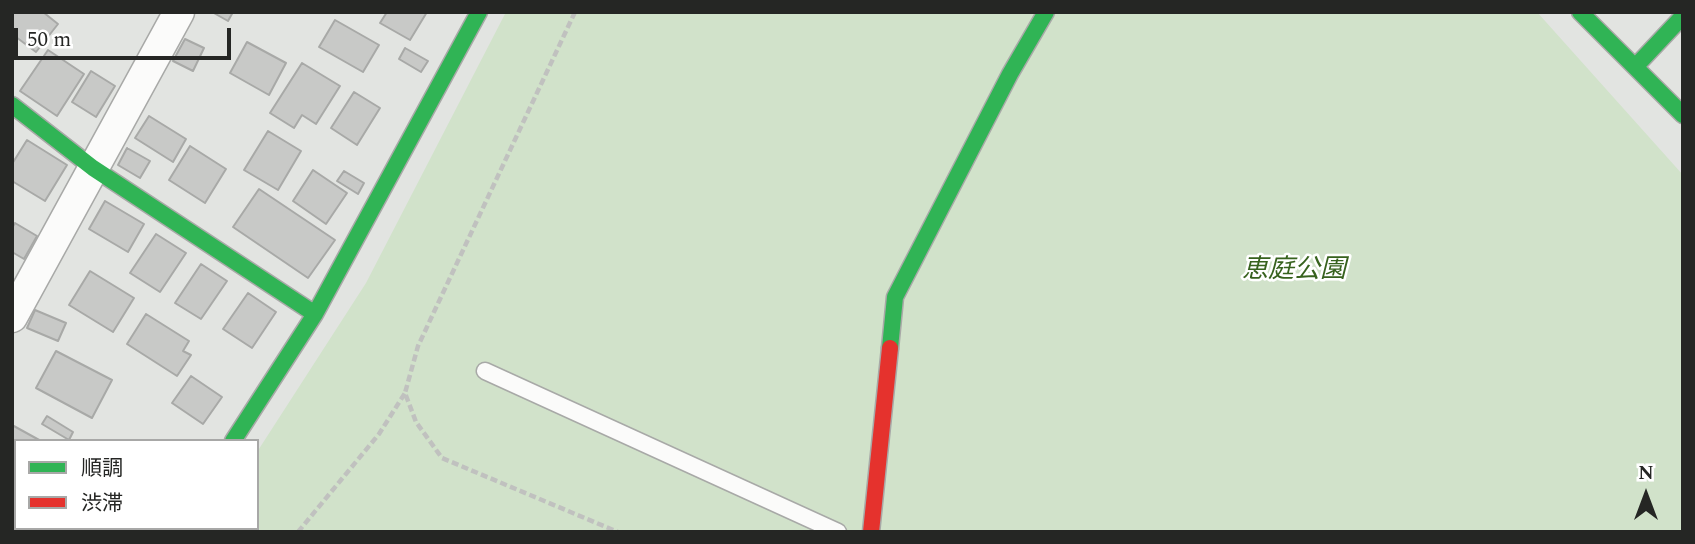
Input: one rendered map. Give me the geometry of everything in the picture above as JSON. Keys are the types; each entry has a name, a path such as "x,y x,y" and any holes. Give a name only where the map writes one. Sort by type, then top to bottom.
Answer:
{"street":[{"path":"12,317 179,12"},
{"path":"234,439 315,314 479,12"},
{"path":"871,532 895,297 1010,74 1046,12"},
{"path":"1580,12 1683,115"},
{"path":"1636,66 1683,16"},
{"path":"12,105 93,168 315,314"}],"lane":[{"path":"485,371 838,532"}],"path":[{"path":"298,532 379,434 405,393 418,346 575,12"},
{"path":"405,393 416,422 442,458 618,532"}],"green space":[{"name":"恵庭公園","path":"506,12 1537,12 1683,175 1683,532 206,532 259,530 259,449 366,283"}],"building":[{"path":"12,12 43,12 58,24 36,52 12,34"},
{"path":"212,12 233,12 228,21"},
{"path":"387,12 427,12 410,40 380,23"},
{"path":"335,20 379,45 363,72 319,47"},
{"path":"185,39 204,48 193,71 173,61"},
{"path":"247,42 286,63 269,95 230,73"},
{"path":"405,48 428,61 421,72 399,59"},
{"path":"48,50 84,74 57,116 20,91"},
{"path":"302,63 340,86 316,124 302,115 294,128 270,113"},
{"path":"91,71 115,86 96,117 72,102"},
{"path":"354,92 380,108 357,145 331,128"},
{"path":"149,116 186,139 173,162 135,138"},
{"path":"268,131 301,151 278,190 244,170"},
{"path":"27,140 67,165 45,201 12,181 12,164"},
{"path":"190,146 226,169 205,203 169,180"},
{"path":"127,148 150,161 140,178 118,165"},
{"path":"313,170 347,193 326,224 293,201"},
{"path":"344,171 364,183 358,194 337,181"},
{"path":"259,189 335,240 308,278 233,227"},
{"path":"105,201 144,224 128,252 89,229"},
{"path":"15,223 37,236 24,259 12,252 12,228"},
{"path":"156,234 186,253 160,292 130,273"},
{"path":"201,264 227,281 201,319 175,303"},
{"path":"90,271 134,298 113,332 69,305"},
{"path":"248,293 276,312 252,348 223,329"},
{"path":"35,310 66,323 58,341 27,328"},
{"path":"146,314 189,341 183,351 191,355 177,376 127,344"},
{"path":"56,351 112,380 92,418 36,388"},
{"path":"191,376 222,397 203,424 172,403"},
{"path":"47,416 73,432 67,439 42,424"},
{"path":"12,425 37,439 14,439 14,464"},
{"path":"12,499 14,530 44,530 12,532"},
{"path":"81,530 84,532 51,532"}],"traffic: fast":[{"path":"234,439 315,314 479,12"},
{"path":"890,348 895,297 1010,74 1046,12"},
{"path":"1580,12 1683,115"},
{"path":"1636,66 1683,16"},
{"path":"12,105 93,168 315,314"}],"traffic: jam":[{"path":"871,532 890,348"}]}
